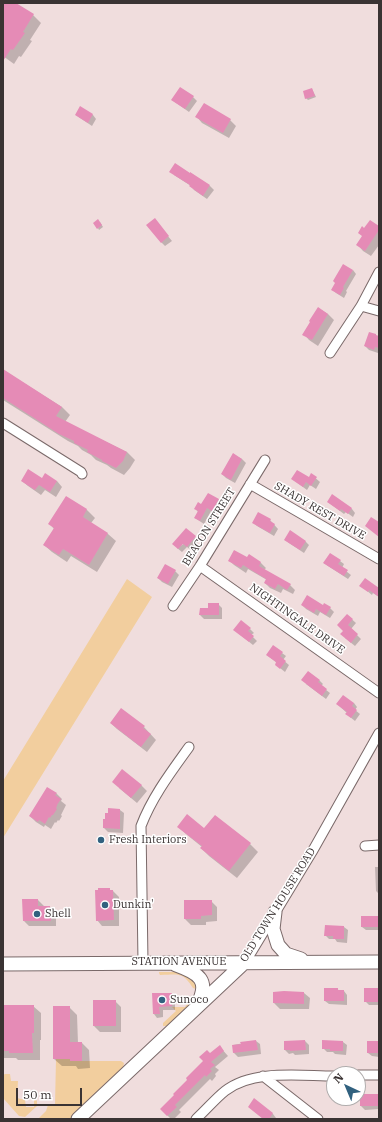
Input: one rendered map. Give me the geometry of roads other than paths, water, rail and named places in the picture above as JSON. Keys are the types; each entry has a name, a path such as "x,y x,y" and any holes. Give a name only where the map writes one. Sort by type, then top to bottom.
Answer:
{"main road":[{"path":"275,912 273,929 278,945 286,954 308,962"},
{"name":"STATION AVENUE","path":"3,964 143,962 379,962"},
{"path":"166,962 193,972 200,978 202,982 202,992 200,1000 194,1010"},
{"name":"OLD TOWN HOUSE ROAD","path":"78,1119 246,962"}],"street":[{"path":"330,353 361,306 379,272"},
{"path":"361,306 379,311"},
{"path":"3,423 75,468 82,474"},
{"name":"BEACON STREET","path":"173,606 200,566 266,460"},
{"name":"SHADY REST DRIVE","path":"250,484 379,559"},
{"name":"NIGHTINGALE DRIVE","path":"200,566 379,692"},
{"name":"OLD TOWN HOUSE ROAD","path":"246,962 312,852 379,733"},
{"path":"143,962 141,826 146,811 157,792 188,747"},
{"path":"365,846 379,845"},
{"path":"196,1119 225,1090 250,1079 270,1075 326,1076"},
{"path":"366,1075 379,1075"},
{"path":"263,1076 318,1119"}],"place":[{"name":"Fresh Interiors","path":"101,840"},
{"name":"Dunkin'","path":"105,905"},
{"name":"Shell","path":"37,914"},
{"name":"Sunoco","path":"162,1000"}]}
